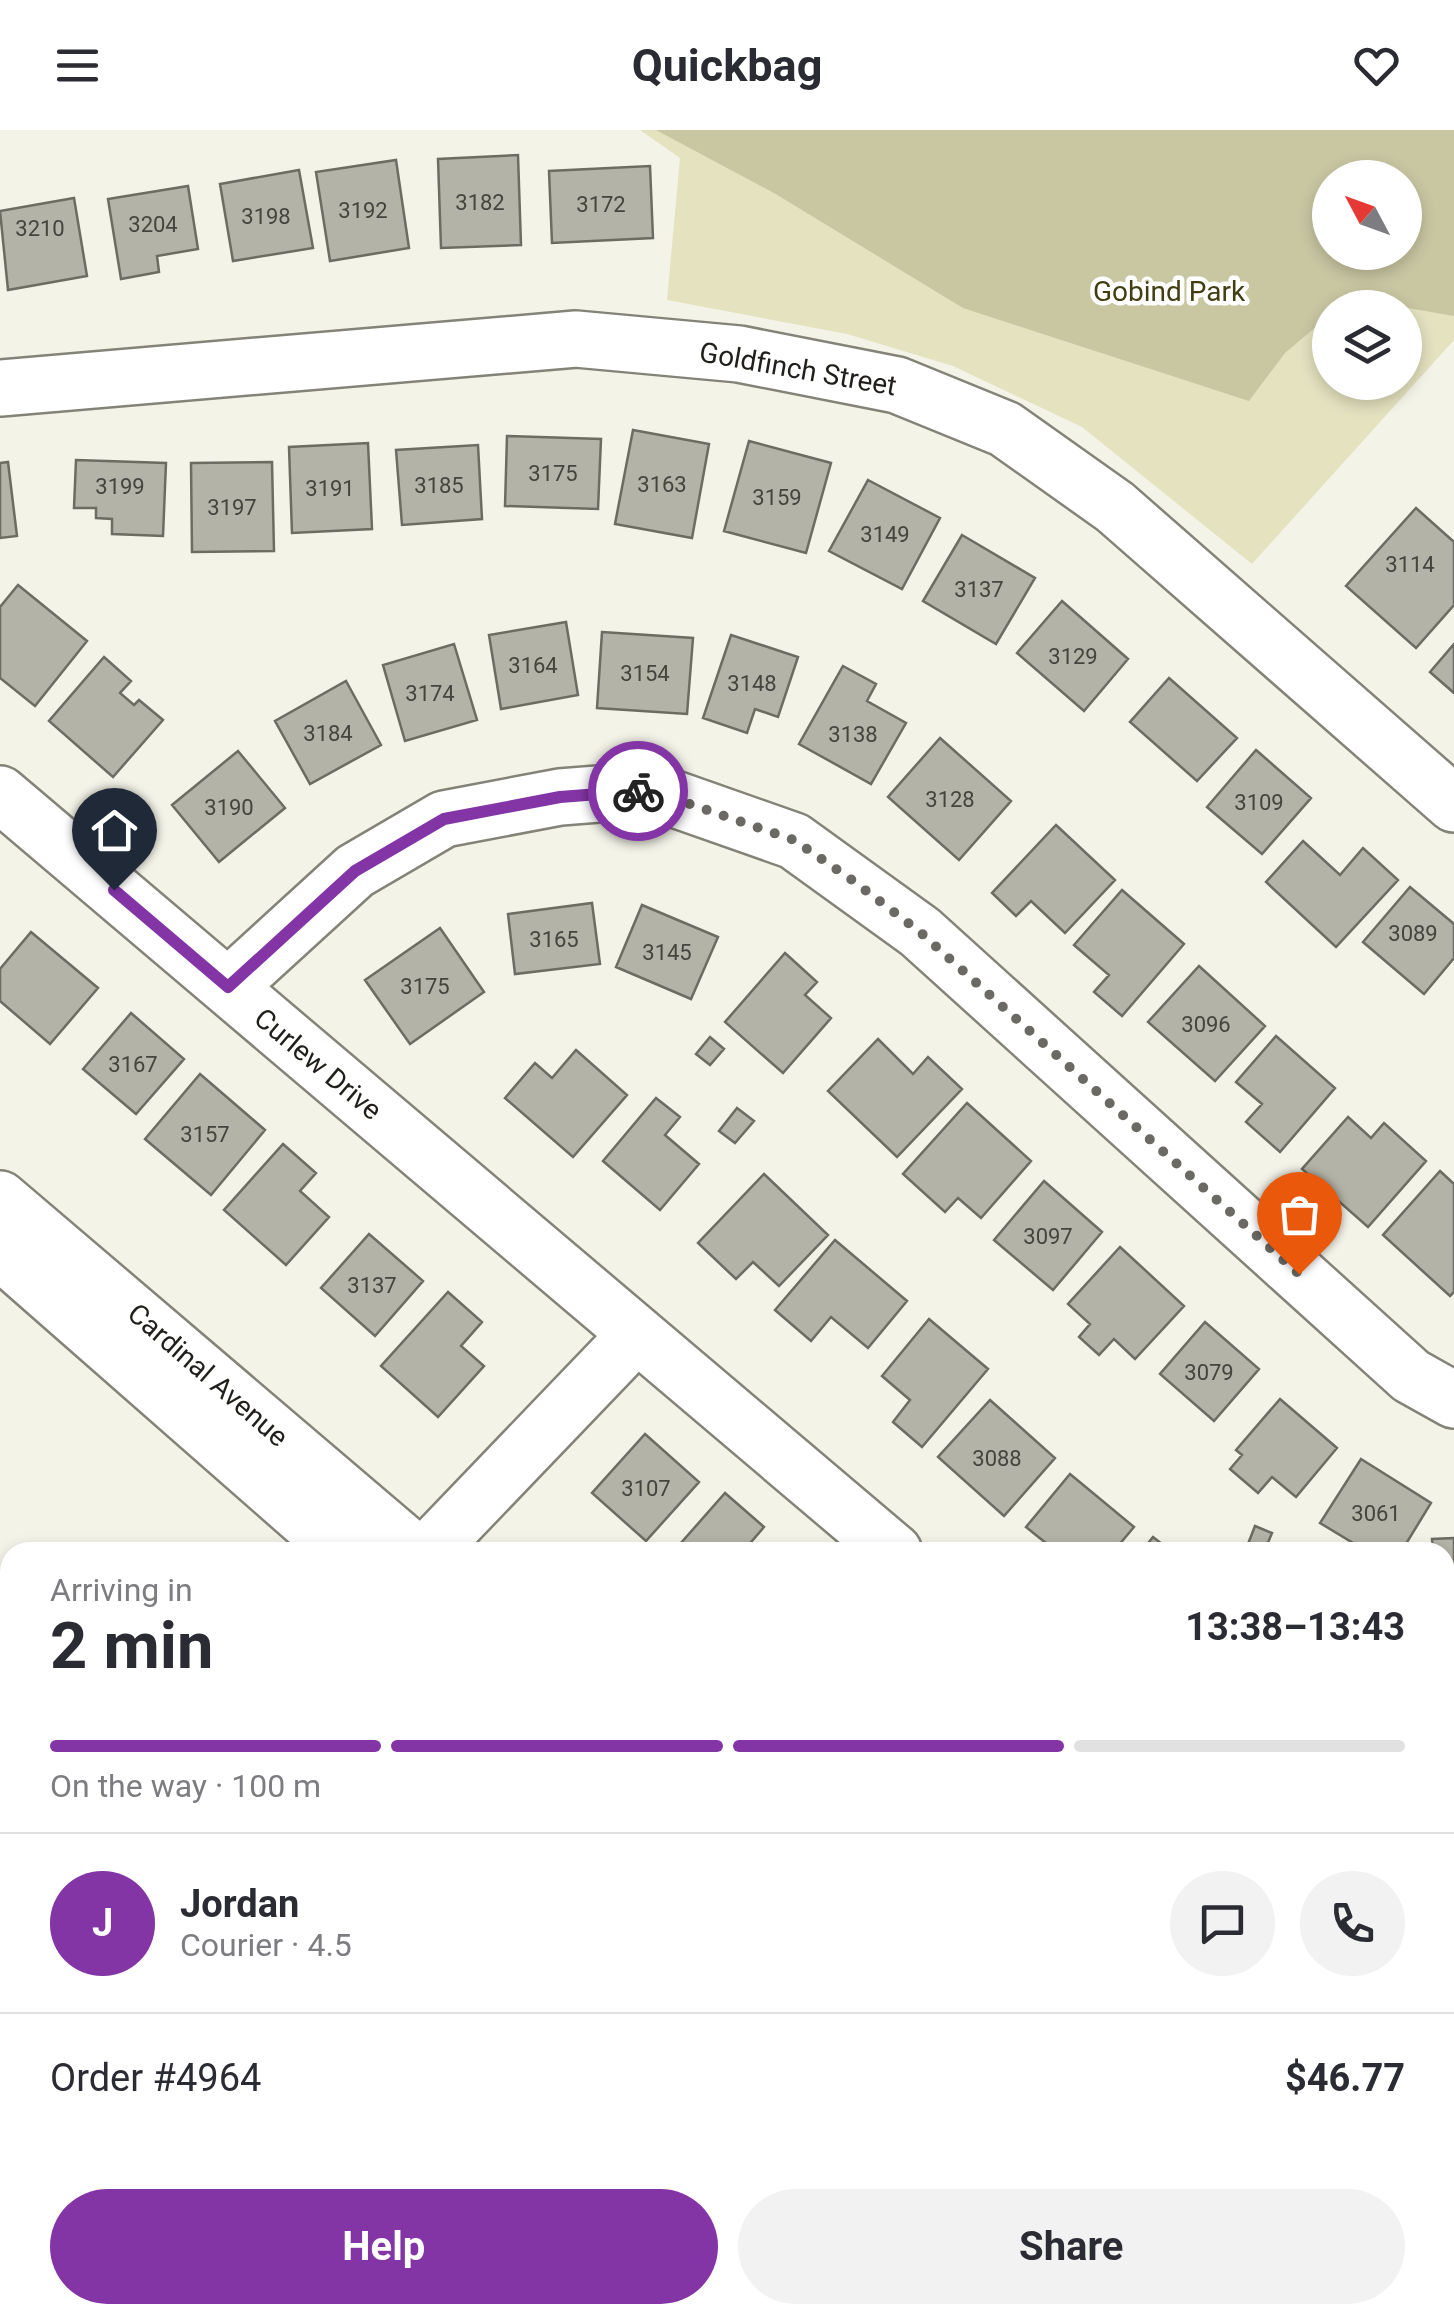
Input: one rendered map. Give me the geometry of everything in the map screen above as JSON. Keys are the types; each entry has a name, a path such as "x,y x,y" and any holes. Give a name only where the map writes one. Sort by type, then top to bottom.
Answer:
{"street":[{"name":"Goldfinch Street","path":"0,388 576,339 740,354 897,385 1005,429 1116,508 1454,804"},
{"path":"228,987 355,871 444,819 560,797 649,790 794,840 852,880 920,932 1411,1376 1454,1400"},
{"name":"Curlew Drive","path":"0,794 882,1542"},
{"name":"Cardinal Avenue","path":"0,1199 402,1542"},
{"name":"Cardinal Avenue","path":"0,1251 332,1542"},
{"path":"438,1542 636,1334"}],"green space":[{"name":"Gobind Park","path":"640,130 1454,130 1454,340 1422,375 1422,290 1312,290 1312,400 1400,400 1252,564 1082,427 953,366 847,334 667,300 680,158"},
{"path":"656,130 1454,130 1454,316 1422,310 1422,290 1312,290 1312,330 1285,353 1249,401 963,308 774,193"}],"building":[{"path":"518,155 521,245 441,248 438,159"},
{"path":"396,160 409,248 330,261 316,172"},
{"path":"650,166 653,238 552,243 549,171"},
{"path":"299,170 313,248 233,261 220,184"},
{"path":"188,186 198,249 157,256 159,272 121,279 108,199"},
{"path":"74,198 87,276 8,290 0,211"},
{"path":"633,430 709,444 692,538 615,524"},
{"path":"507,436 601,439 598,509 505,506"},
{"path":"749,441 831,463 806,553 724,531"},
{"path":"368,443 372,529 292,533 289,447"},
{"path":"478,445 482,519 402,525 396,450"},
{"path":"76,460 166,463 163,536 112,534 112,519 96,518 96,508 74,508"},
{"path":"8,462 17,536 0,538 0,463"},
{"path":"272,462 274,551 192,552 191,463"},
{"path":"868,480 940,518 902,589 829,551"},
{"path":"1416,508 1454,542 1454,605 1416,648 1346,586"},
{"path":"962,535 1035,578 996,644 923,601"},
{"path":"18,585 87,641 35,706 0,678 0,607"},
{"path":"1062,601 1128,659 1084,711 1017,653"},
{"path":"566,622 578,695 501,709 489,635"},
{"path":"602,632 693,638 687,714 597,708"},
{"path":"731,635 798,657 778,717 755,709 747,733 703,718"},
{"path":"454,644 477,720 405,741 383,665"},
{"path":"1454,644 1454,693 1430,672"},
{"path":"104,657 131,681 120,693 134,705 139,700 163,720 113,777 49,721"},
{"path":"843,666 876,684 867,701 906,723 871,784 799,744"},
{"path":"1169,678 1237,738 1197,781 1130,722"},
{"path":"346,681 381,745 310,784 275,721"},
{"path":"940,738 1011,801 959,860 888,797"},
{"path":"1256,750 1311,798 1262,854 1207,807"},
{"path":"238,751 285,808 219,862 172,805"},
{"path":"1056,825 1115,880 1065,933 1031,901 1016,916 992,893"},
{"path":"1303,841 1340,875 1363,848 1398,880 1336,947 1266,882"},
{"path":"1410,887 1454,924 1454,958 1424,994 1363,942"},
{"path":"1122,890 1184,944 1122,1016 1094,992 1109,975 1074,945"},
{"path":"592,903 600,964 515,974 508,914"},
{"path":"642,905 718,937 691,999 616,967"},
{"path":"440,928 484,992 410,1044 365,980"},
{"path":"31,932 98,988 50,1044 0,1001 0,969"},
{"path":"785,953 817,982 805,995 831,1018 783,1073 725,1022"},
{"path":"1199,966 1265,1026 1215,1081 1148,1022"},
{"path":"131,1013 184,1059 136,1114 83,1069"},
{"path":"1276,1036 1335,1088 1280,1152 1246,1122 1262,1104 1236,1082"},
{"path":"710,1037 724,1049 710,1065 696,1054"},
{"path":"878,1039 913,1074 928,1057 962,1089 897,1157 828,1091"},
{"path":"576,1050 627,1095 573,1157 505,1098 535,1063 552,1078"},
{"path":"200,1074 265,1130 211,1195 145,1139"},
{"path":"656,1098 680,1117 665,1135 699,1164 660,1210 603,1161"},
{"path":"967,1103 1031,1161 981,1218 958,1198 945,1212 903,1174"},
{"path":"737,1108 754,1121 735,1143 719,1131"},
{"path":"1348,1117 1371,1138 1384,1123 1426,1161 1368,1227 1302,1169"},
{"path":"283,1144 316,1173 300,1191 329,1217 286,1265 224,1210"},
{"path":"1440,1171 1454,1184 1454,1292 1450,1296 1383,1235"},
{"path":"764,1174 828,1235 779,1286 753,1262 736,1279 698,1243"},
{"path":"1044,1181 1102,1232 1053,1290 994,1240"},
{"path":"369,1234 423,1281 375,1336 321,1288"},
{"path":"835,1240 907,1301 868,1348 831,1317 811,1341 775,1310"},
{"path":"1120,1247 1184,1306 1135,1359 1114,1339 1099,1355 1079,1337 1090,1324 1068,1304"},
{"path":"448,1292 482,1322 461,1346 484,1366 438,1417 381,1366"},
{"path":"929,1319 988,1369 922,1447 893,1422 910,1400 882,1376"},
{"path":"1205,1322 1259,1369 1214,1421 1160,1374"},
{"path":"1280,1399 1337,1448 1296,1497 1272,1477 1258,1493 1230,1469 1242,1455 1236,1450"},
{"path":"990,1400 1055,1458 1004,1516 938,1457"},
{"path":"645,1434 699,1482 646,1541 592,1493"},
{"path":"1361,1459 1431,1503 1407,1542 1351,1542 1320,1523"},
{"path":"1070,1474 1134,1527 1121,1542 1045,1542 1026,1527"},
{"path":"725,1493 764,1527 751,1542 682,1542"},
{"path":"1255,1526 1272,1533 1268,1542 1249,1542"},
{"path":"1454,1538 1454,1542 1432,1542"}],"way so far":[{"path":"638,791 649,790 794,840 852,880 920,932 1299,1274"}],"route":[{"path":"114,890 228,987 355,871 444,819 560,797 638,791"}]}
